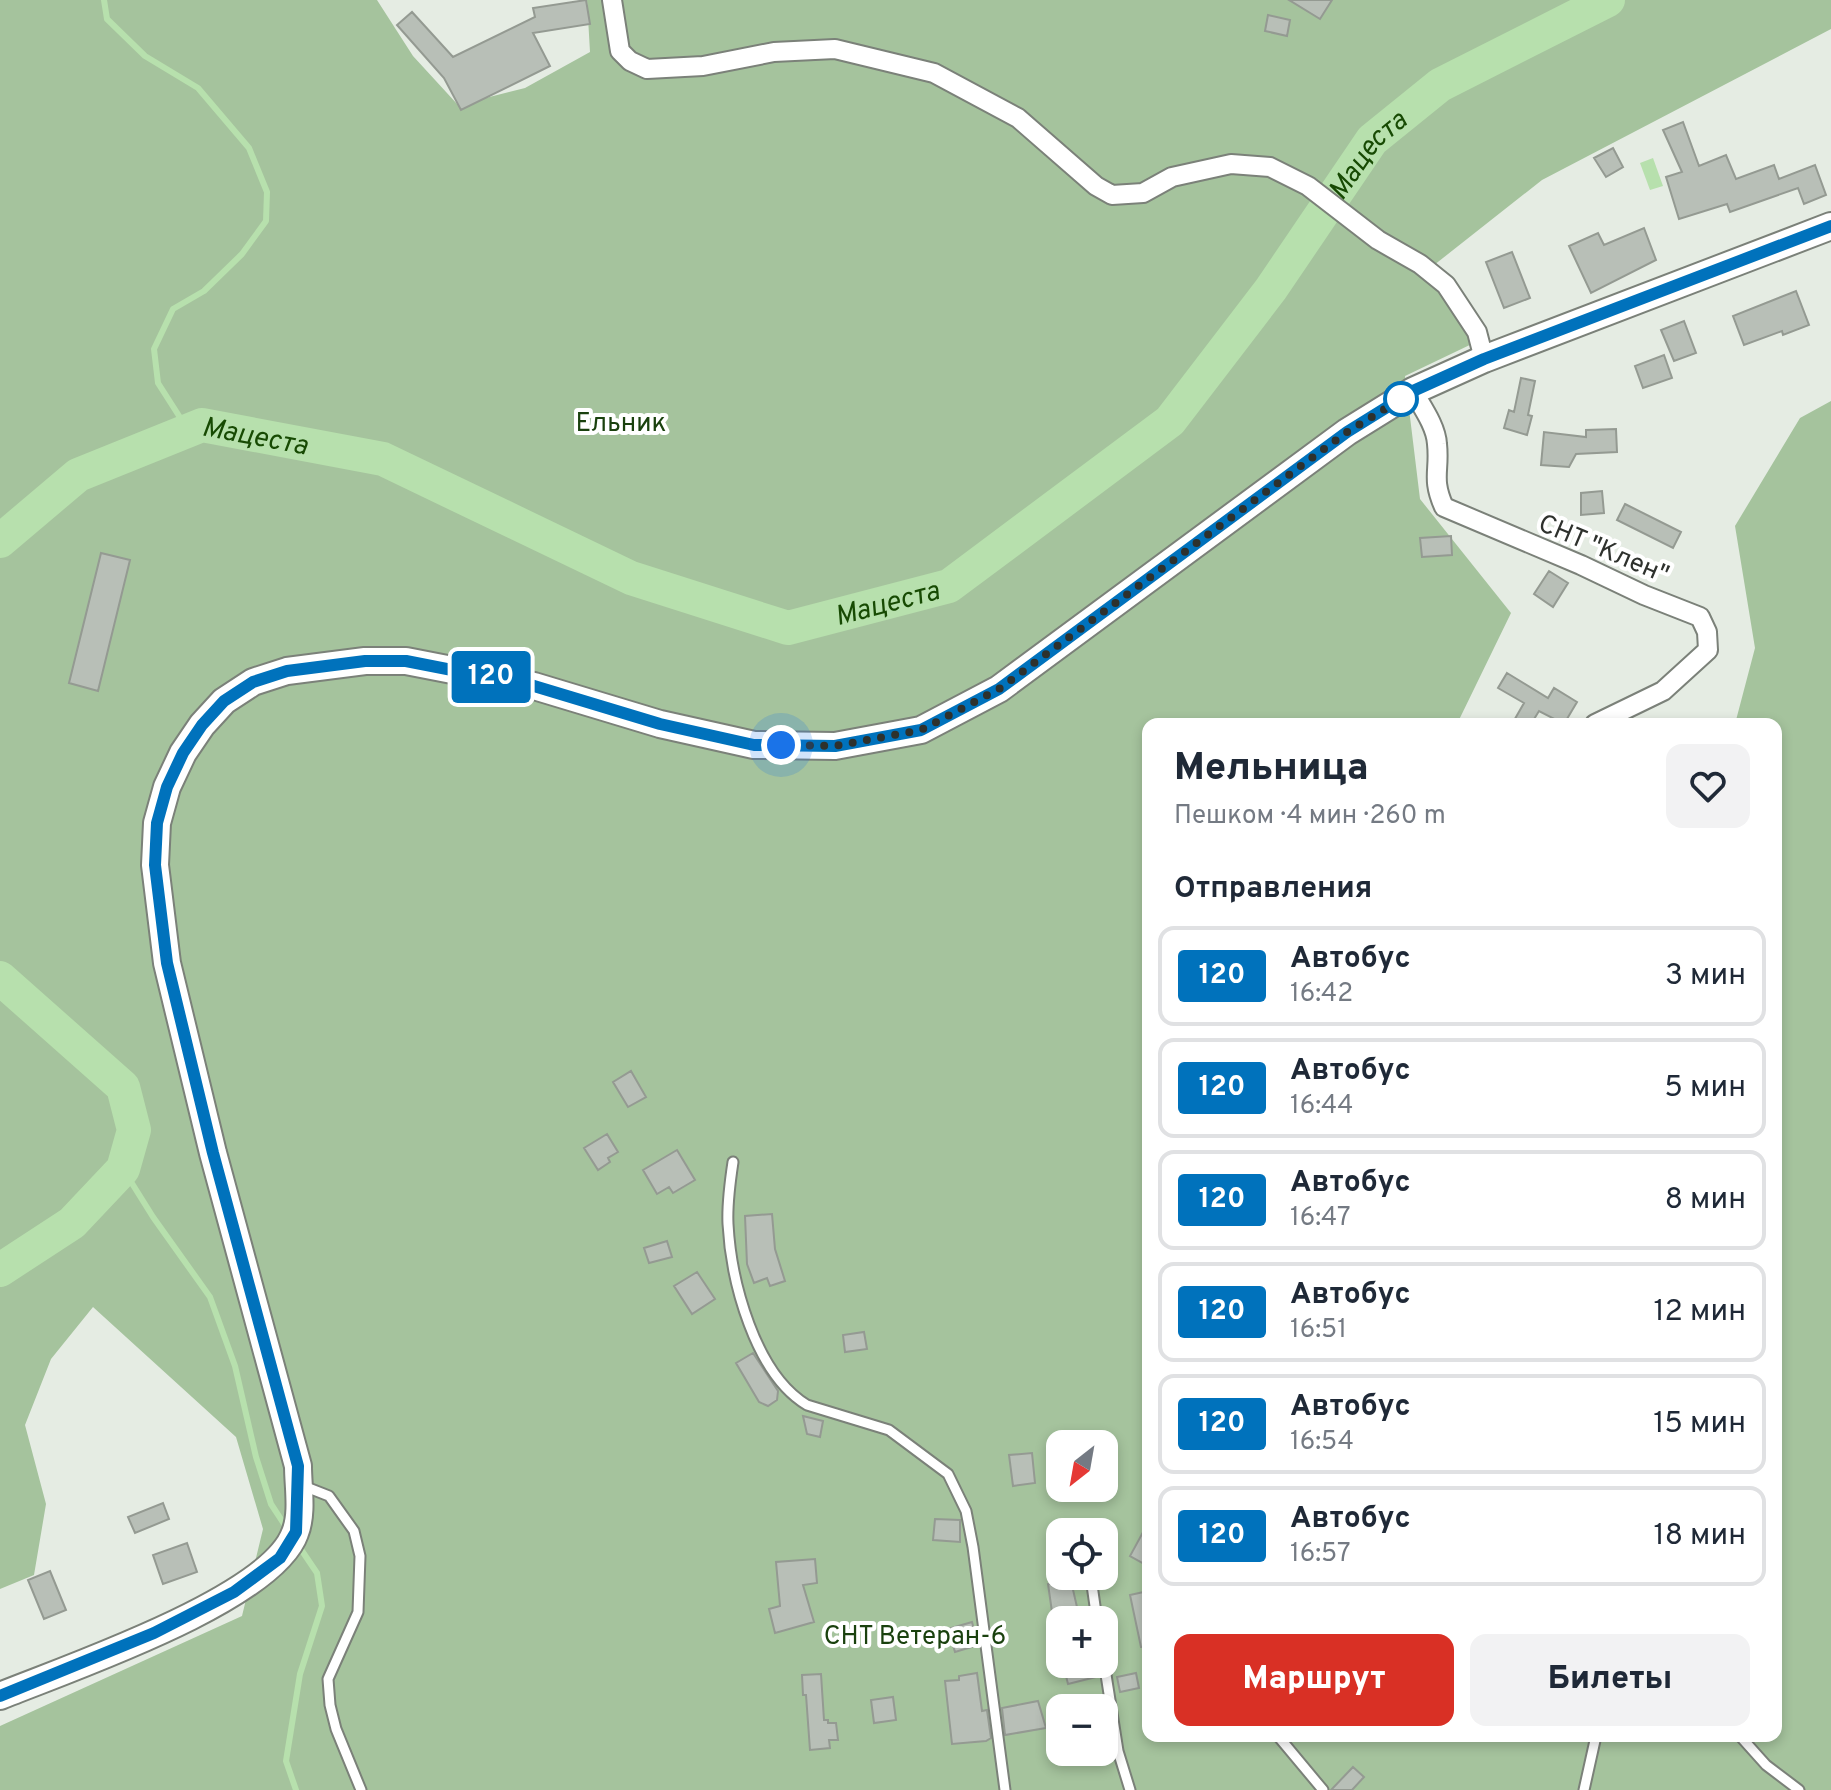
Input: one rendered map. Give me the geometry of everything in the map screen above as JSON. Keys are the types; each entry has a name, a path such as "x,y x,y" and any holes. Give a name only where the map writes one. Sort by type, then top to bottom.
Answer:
{"street":[{"path":"612,0 620,51 630,61 647,69 703,66 774,52 835,49 934,73 1018,118 1096,186 1112,195 1143,193 1172,177 1231,164 1270,167 1308,186 1378,240 1420,264 1446,285 1477,332 1484,359"},
{"path":"0,1696 154,1633 234,1592 265,1570 289,1546 296,1532 298,1466 213,1153 167,963 155,865 157,823 167,787 183,753 202,725 224,701 253,682 287,671 365,661 406,661 534,686 660,724 754,745 835,746 921,730 999,689 1347,432 1413,391 1484,359 1831,226"},
{"name":"СНТ \"Клен\"","path":"1413,391 1435,432 1436,490 1444,507 1700,617 1707,632 1708,650 1663,691 1607,718"}],"lane":[{"path":"733,1162 728,1222 732,1261 745,1313 767,1363 795,1398 807,1405 889,1430 948,1474 966,1511 1005,1790"},
{"path":"298,1484 329,1496 354,1531 360,1556 358,1612 328,1679 336,1729 361,1790"},
{"path":"1107,1678 1118,1751 1130,1790"},
{"path":"1283,1742 1323,1790"},
{"path":"1584,1790 1595,1742"},
{"path":"1745,1742 1766,1765 1799,1790"}],"green space":[{"path":"0,0 377,0 413,56 458,105 525,88 590,52 587,0 1831,0 1831,29 1542,180 1429,269 1476,342 1405,376 1420,499 1511,613 1460,718 1142,718 1142,1742 1782,1742 1782,718 1737,718 1755,648 1735,526 1800,418 1831,401 1831,1790 0,1790 0,1726 242,1616 263,1529 236,1437 93,1307 51,1359 25,1425 46,1504 34,1575 0,1589"}],"shaded area":[{"path":"1653,158 1663,186 1650,190 1640,163"}],"building":[{"path":"586,0 590,24 533,33 550,66 461,110 444,78 397,25 412,12 453,57 535,17 533,8"},
{"path":"1289,0 1332,0 1320,19"},
{"path":"1268,15 1290,20 1287,36 1265,31"},
{"path":"1683,122 1699,166 1726,155 1736,179 1774,165 1779,179 1815,165 1826,195 1804,204 1798,188 1730,212 1727,204 1679,219 1666,177 1682,172 1663,130"},
{"path":"1613,148 1623,167 1606,177 1594,158"},
{"path":"1644,228 1656,260 1591,293 1569,246 1598,233 1604,245"},
{"path":"1512,252 1530,298 1504,308 1486,262"},
{"path":"1796,291 1809,325 1744,345 1733,316"},
{"path":"1684,321 1696,353 1674,361 1661,330"},
{"path":"1664,355 1672,378 1643,388 1635,366"},
{"path":"1521,378 1535,381 1527,435 1504,428 1509,410 1514,412"},
{"path":"1616,429 1617,452 1576,454 1569,467 1541,465 1544,432 1586,437 1586,430"},
{"path":"1602,491 1604,513 1581,515 1581,493"},
{"path":"1625,504 1681,532 1673,548 1617,520"},
{"path":"1451,536 1452,555 1422,557 1420,538"},
{"path":"101,553 130,560 98,691 69,683"},
{"path":"1549,571 1568,583 1553,607 1534,594"},
{"path":"1507,673 1548,698 1554,688 1577,702 1568,718 1552,718 1539,711 1535,718 1515,718 1524,703 1498,688"},
{"path":"631,1071 646,1097 628,1107 613,1082"},
{"path":"607,1134 618,1152 598,1170 584,1148"},
{"path":"677,1150 695,1180 673,1193 669,1187 657,1194 643,1170"},
{"path":"772,1214 775,1249 785,1281 770,1286 767,1278 754,1283 747,1264 745,1216"},
{"path":"667,1241 672,1257 649,1263 644,1248"},
{"path":"697,1272 715,1299 692,1314 674,1286"},
{"path":"864,1332 867,1349 845,1352 843,1335"},
{"path":"753,1353 778,1391 777,1400 768,1406 759,1402 736,1363"},
{"path":"803,1416 823,1421 820,1437 807,1434"},
{"path":"1032,1453 1035,1483 1013,1486 1009,1455"},
{"path":"163,1503 169,1519 135,1533 128,1517"},
{"path":"935,1519 960,1520 960,1542 933,1540"},
{"path":"1142,1534 1142,1563 1130,1556"},
{"path":"187,1543 197,1572 163,1584 153,1555"},
{"path":"815,1559 817,1583 803,1585 814,1622 775,1633 769,1609 780,1606 776,1562"},
{"path":"50,1571 66,1610 44,1619 28,1580"},
{"path":"1049,1590 1073,1590 1077,1606 1051,1606"},
{"path":"1142,1592 1142,1647 1141,1647 1130,1595"},
{"path":"972,1622 978,1645 955,1652 948,1629"},
{"path":"977,1673 982,1711 987,1710 991,1738 952,1744 945,1681 959,1680 959,1676"},
{"path":"1136,1673 1139,1688 1120,1692 1118,1677"},
{"path":"821,1674 824,1720 836,1723 838,1740 829,1740 830,1748 810,1750 802,1675"},
{"path":"1066,1678 1092,1678 1068,1684"},
{"path":"893,1697 896,1720 874,1723 871,1700"},
{"path":"1038,1701 1046,1728 1005,1735 1002,1708"},
{"path":"1353,1767 1364,1777 1352,1790 1331,1790"}],"waterway":[{"path":"104,0 107,19 145,56 198,88 249,148 267,192 266,221 242,254 204,291 173,309 154,349 158,383 181,419 202,425"},
{"name":"Мацеста","path":"0,541 78,475 202,425 383,459 631,578 788,628 949,586 1170,421 1271,289 1372,140 1440,85 1608,0"},
{"name":"Мацеста","path":"0,978 123,1087 134,1130 123,1169 72,1223 0,1270"},
{"path":"123,1169 210,1297 235,1366 256,1457 271,1504 288,1530"},
{"path":"296,1542 317,1573 322,1606 300,1674 286,1761 296,1790"}],"bus line":[{"name":"120","path":"0,1696 154,1633 234,1592 280,1558 296,1532 298,1466 213,1153 167,963 155,865 157,823 167,787 183,753 202,725 224,701 253,682 287,671 365,661 406,661 534,686 660,724 754,745 835,746 921,730 999,689 1347,432 1413,391 1484,359 1831,226"}],"route":[{"path":"781,745 835,746 921,730 999,689 1347,432 1401,399"}],"park label":[{"name":"Ельник","path":"621,422"},
{"name":"СНТ Ветеран-6","path":"915,1635"}]}
